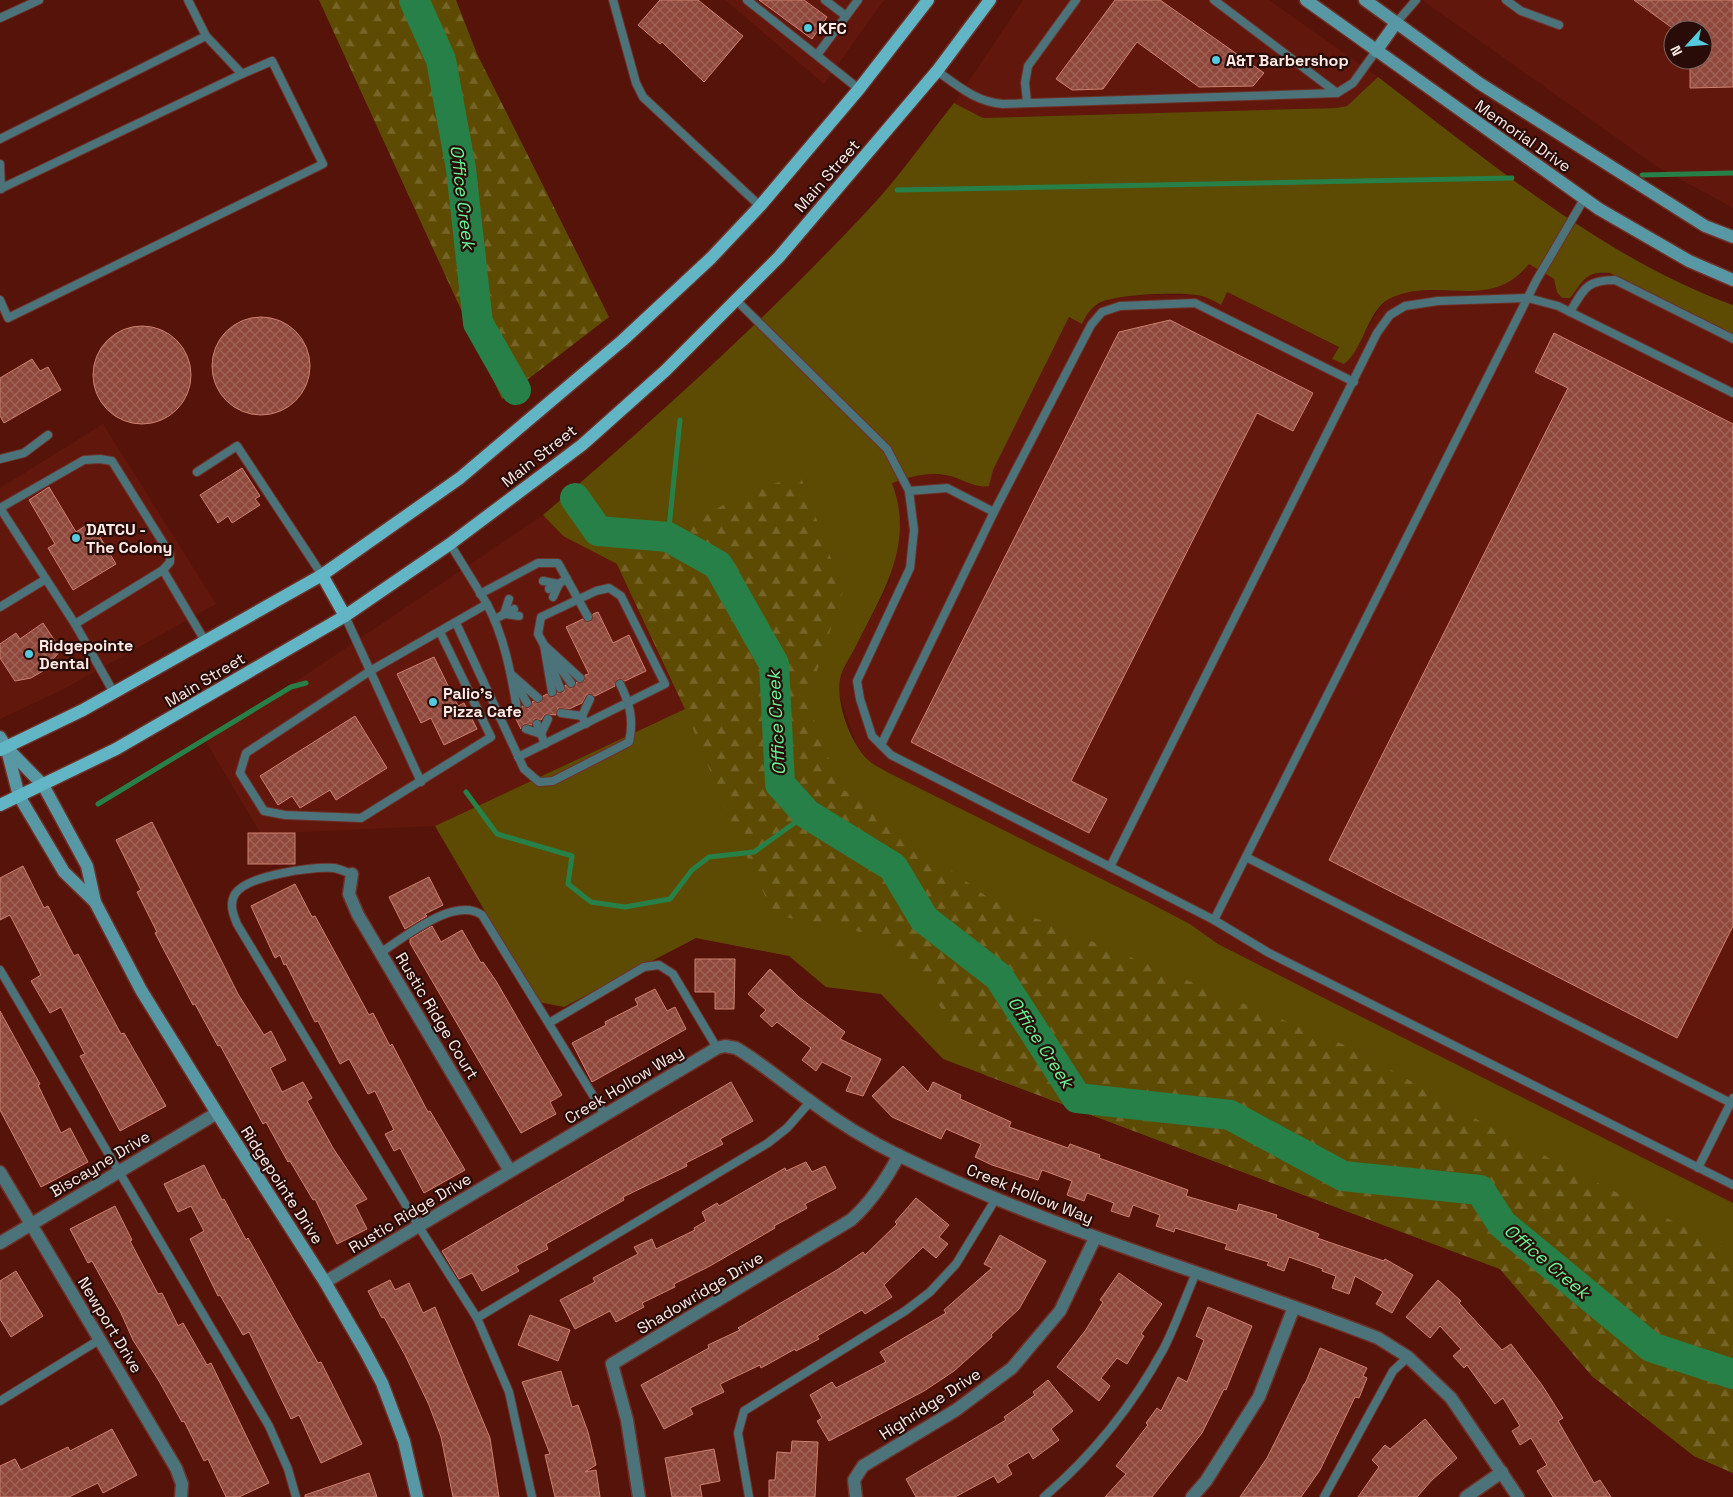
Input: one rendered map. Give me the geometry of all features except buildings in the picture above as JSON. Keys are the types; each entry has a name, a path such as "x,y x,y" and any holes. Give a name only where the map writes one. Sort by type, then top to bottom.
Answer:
{"main road":[{"name":"Main Street","path":"2,745 114,692 322,575 460,478 623,340 710,258 760,206 860,89 928,0"},
{"name":"Main Street","path":"0,805 43,786 186,711 345,616 450,544 582,445 665,371 779,257 937,71 990,0"},
{"path":"322,575 345,616"}],"street":[{"name":"Memorial Drive","path":"1306,0 1584,199 1689,261 1733,280"},
{"name":"Memorial Drive","path":"1365,0 1479,83 1705,226 1733,237"},
{"path":"1376,51 1396,23"},
{"name":"Ridgepointe Drive","path":"2,745 43,786 87,866 95,902 142,990 217,1113 325,1282 382,1383 404,1441 417,1497"},
{"name":"Ridgepointe Drive","path":"2,745 19,796 64,872 95,902"},
{"name":"Rustic Ridge Court","path":"352,874 349,894 358,915 510,1171"},
{"name":"Creek Hollow Way","path":"510,1171 717,1048 725,1046 736,1048 810,1102 856,1132 898,1155 995,1200 1095,1238 1378,1338 1408,1357 1451,1398 1518,1497"},
{"name":"Biscayne Drive","path":"0,1243 217,1113"},
{"name":"Shadowridge Drive","path":"639,1497 627,1420 612,1364 852,1220 868,1204 880,1188 898,1155"},
{"name":"Rustic Ridge Drive","path":"325,1282 419,1228 510,1171"},
{"name":"Newport Drive","path":"0,1172 176,1468 182,1484 181,1497"},
{"name":"Highridge Drive","path":"856,1497 854,1480 863,1466 956,1410 1012,1368 1060,1311 1095,1238"},
{"path":"1192,1497 1206,1481 1259,1397 1294,1307"},
{"path":"1466,1497 1502,1472"}],"lane":[{"path":"0,18 39,0"},
{"path":"188,0 206,36 242,74"},
{"path":"613,0 636,83 642,97 760,206"},
{"path":"748,0 860,89"},
{"path":"825,0 846,16"},
{"path":"817,55 858,0"},
{"path":"1027,102 1025,83 1028,66 1076,0"},
{"path":"1214,0 1224,3 1338,93"},
{"path":"1396,23 1416,0"},
{"path":"1506,0 1521,11 1559,25"},
{"path":"0,139 206,36"},
{"path":"937,71 974,98 986,103 1003,104 1338,93 1353,83 1376,51"},
{"path":"0,164 1,189 272,61 323,164 8,318 0,300"},
{"path":"1214,920 1528,298 1584,199"},
{"path":"1570,312 1584,288 1598,280 1615,280 1733,339"},
{"path":"1110,867 1377,333 1390,315 1406,306 1438,301 1528,298 1570,312 1733,393"},
{"path":"736,300 887,449 909,491 914,530 910,568 857,681 860,699 872,736 891,755 1214,920 1269,953 1733,1185"},
{"path":"881,745 994,512 1092,325 1102,312 1120,306 1194,302 1354,382"},
{"path":"0,459 24,453 48,434"},
{"path":"197,472 236,446 322,575"},
{"path":"75,624 163,570 170,562 170,554 112,461 100,459 84,460 0,508 75,624 114,692"},
{"path":"909,491 947,488 994,512"},
{"path":"450,544 495,618 512,675 517,709"},
{"path":"480,594 538,562 558,563 588,617"},
{"path":"163,570 205,641"},
{"path":"0,607 46,579"},
{"path":"548,589 567,579"},
{"path":"543,581 558,584"},
{"path":"552,597 558,584"},
{"path":"518,757 545,744 584,720 629,702 665,684 621,596 609,588 596,591 541,617 538,634 571,683"},
{"path":"504,614 509,599"},
{"path":"440,632 491,737 361,818 285,815 264,811 240,773 246,753 370,671 486,604"},
{"path":"495,618 514,608"},
{"path":"504,614 518,616"},
{"path":"345,616 421,782"},
{"path":"456,623 524,769 539,782 553,781 629,742 632,728 629,702 620,684"},
{"path":"544,645 580,678"},
{"path":"544,645 560,688"},
{"path":"544,645 552,692"},
{"path":"512,675 538,698"},
{"path":"512,675 527,704"},
{"path":"584,720 590,699"},
{"path":"581,703 584,720"},
{"path":"569,708 584,720"},
{"path":"561,712 584,720"},
{"path":"541,734 548,719"},
{"path":"537,724 545,744"},
{"path":"526,729 541,734"},
{"path":"1246,857 1732,1101 1698,1168"},
{"path":"352,874 336,868 319,868 256,880 242,886 235,894 232,902 232,912 242,932 419,1228 477,1318 509,1392 532,1497"},
{"path":"380,953 437,918 455,910 475,910 482,915 604,1115"},
{"path":"549,1023 644,967 659,965 673,974 717,1048"},
{"path":"0,970 268,1426 288,1469 296,1497"},
{"path":"477,1318 760,1148 787,1128 810,1102"},
{"path":"749,1497 738,1433 744,1411 906,1311 930,1292 956,1264 995,1200"},
{"path":"1044,1497 1095,1448 1132,1400 1164,1347 1196,1273"},
{"path":"0,1401 99,1340"},
{"path":"1324,1497 1393,1371 1408,1357"}],"shaded area":[{"path":"725,0 884,0 824,84"},
{"path":"1023,0 1269,0 1378,77 1347,106 1336,108 982,118 954,103"},
{"path":"1422,0 1733,0 1733,208 1656,166"},
{"path":"1529,264 1554,279 1557,292 1562,298 1566,299 1573,294 1584,279 1591,274 1610,273 1733,334 1733,1203 1322,997 1218,944 1190,924 1148,902 887,772 868,761 856,743 840,697 840,677 890,581 896,494 891,483 924,473 962,478 980,487 992,471 1069,317 1082,323 1090,310 1108,299 1145,295 1195,295 1210,298 1220,305 1227,292 1338,347 1332,359 1365,332 1378,310 1390,297 1412,290 1458,291 1520,275"},
{"path":"103,424 216,604 64,689 0,719 0,488"},
{"path":"543,515 563,536 617,564 685,709 435,826 261,834 206,742"}],"green space":[{"path":"319,0 456,0 477,54 609,317 502,399"},
{"path":"1378,77 1503,173 1593,234 1639,262 1686,286 1733,305 1733,334 1610,273 1595,274 1586,278 1570,298 1562,298 1557,292 1554,279 1529,264 1514,278 1498,287 1465,291 1429,290 1393,297 1377,309 1357,348 1344,364 1332,359 1339,347 1227,292 1221,305 1203,296 1187,294 1146,294 1099,303 1089,312 1082,324 1069,317 993,470 989,486 978,486 951,476 938,474 918,476 892,483 898,505 900,527 898,547 886,586 841,675 839,689 842,711 850,733 861,752 870,762 887,772 1148,902 1190,924 1218,944 1322,997 1733,1203 1733,1473 1694,1456 1592,1376 1500,1269 943,1059 881,994 826,987 789,956 696,938 564,1007 538,1002 435,826 685,709 617,564 563,536 543,515 669,404 791,289 880,196 954,103 983,118 1336,108 1347,106"},
{"path":"800,475 843,591 807,701 839,786 991,900 1357,1050 1504,1135 1733,1252 1733,1473 1694,1456 1592,1376 1500,1269 985,1075 930,991 872,934 774,915 730,820 685,709 617,564 743,494"}],"waterway":[{"name":"Office Creek","path":"414,0 441,60 461,169 478,323 516,390"},
{"path":"1642,175 1733,173"},
{"path":"897,190 1512,178"},
{"path":"668,537 680,420"},
{"name":"Office Creek","path":"575,498 598,531 668,537 718,565 774,664 780,784 807,814 893,867 924,919 999,977 1077,1098 1230,1115 1343,1176 1480,1190 1502,1224 1651,1347 1733,1374"},
{"path":"98,804 291,687 306,683"},
{"path":"466,792 497,834 572,856 568,884 591,902 625,907 670,899 692,870 709,857 754,852 807,814"}],"place":[{"name":"KFC","path":"808,28"},
{"name":"A&T Barbershop","path":"1216,60"},
{"name":"DATCU - The Colony","path":"76,538"},
{"name":"Ridgepointe Dental","path":"29,654"},
{"name":"Palio's Pizza Cafe","path":"433,702"}]}
